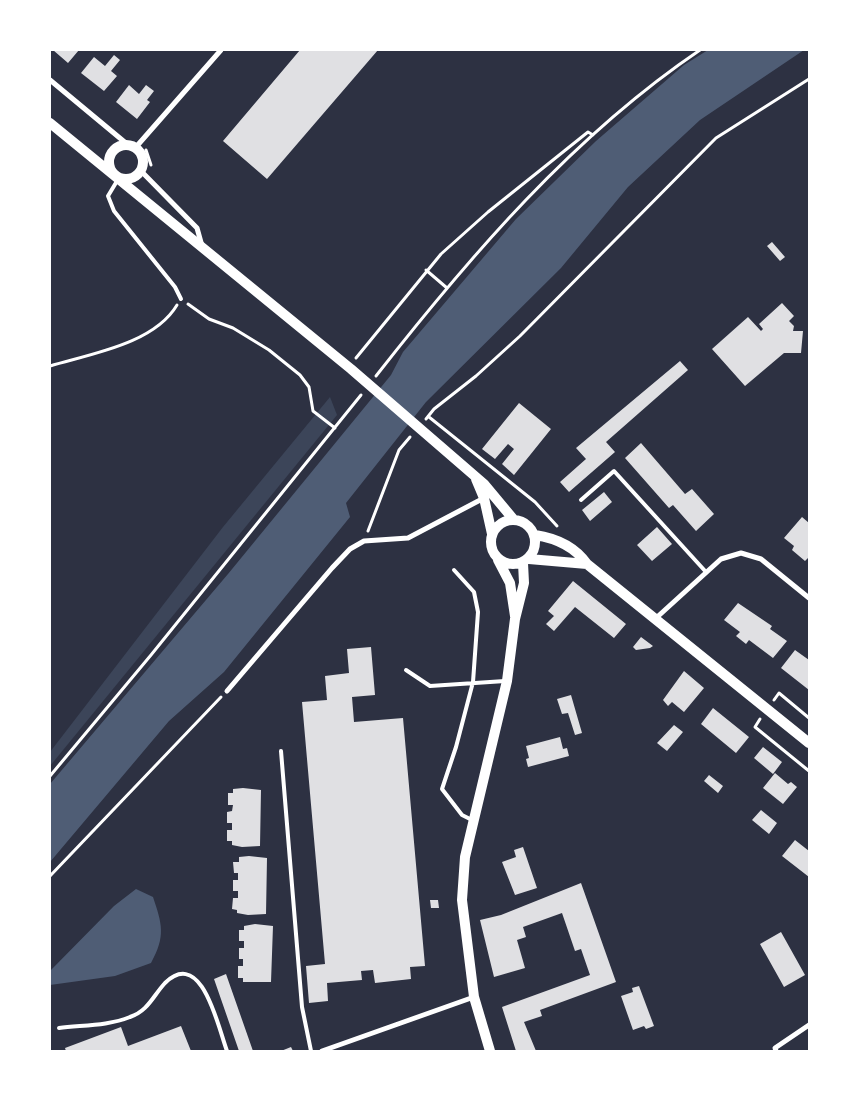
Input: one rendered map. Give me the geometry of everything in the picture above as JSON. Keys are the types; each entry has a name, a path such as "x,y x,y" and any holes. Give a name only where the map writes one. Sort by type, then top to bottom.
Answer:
{"main road":[{"path":"50,123 351,369 472,472 514,520"},
{"path":"132,145 143,159 141,171 128,180 118,178 109,167 109,157 119,146 132,145"},
{"path":"79,147 109,157"},
{"path":"472,472 484,498 492,534"},
{"path":"490,1051 474,997 462,900 465,857 507,681 515,619 524,583 526,561 534,552 535,535 530,527 514,520 505,521 497,526 492,534 490,543 510,583 515,619"},
{"path":"535,535 547,537 580,554 587,564 809,743"},
{"path":"498,560 506,564 526,561 587,564"}],"street":[{"path":"50,80 132,145 145,137 221,50"},
{"path":"141,171 197,228 203,248"},
{"path":"227,691 350,549 364,542 408,538 421,533 484,498"},
{"path":"655,619 721,559 741,553 760,559 809,598"},
{"path":"322,1051 474,997"},
{"path":"776,1051 775,1048 809,1025"}],"lane":[{"path":"118,178 108,196 114,211 171,282 181,299"},
{"path":"581,500 614,471 706,572"},
{"path":"454,570 474,592 478,612 473,682 456,747 442,789 462,815 474,821"},
{"path":"406,670 430,686 507,681"},
{"path":"282,751 302,1008 311,1051"},
{"path":"59,1028 111,1022 131,1017 149,1006 164,984 175,975 183,974 196,978 203,987 227,1051"}],"path":[{"path":"371,383 447,288 498,230 593,135 666,73 700,50"},
{"path":"422,423 434,409 476,376 520,336 716,138 809,79"},
{"path":"348,352 355,358 426,270 488,212 588,132 593,135"},
{"path":"145,137 146,154 149,156 152,168"},
{"path":"426,270 447,288"},
{"path":"50,366 140,338 164,320 181,299 209,319 233,328 269,350 300,375 309,387 313,411 335,428"},
{"path":"50,776 151,656 365,390"},
{"path":"450,434 534,502 558,528 561,544"},
{"path":"364,542 400,450 411,436"},
{"path":"50,876 227,691"}],"shaded area":[{"path":"708,50 804,50 700,120 628,187 561,268 426,402 346,503 350,517 224,672 169,721 50,862 50,784 228,574 391,375 403,352 516,219 596,141 684,65"},
{"path":"330,397 337,415 50,766 50,752 223,527"},
{"path":"136,889 153,897 159,915 161,937 151,963 115,976 50,985 50,971 114,906"}],"building":[{"path":"53,50 79,50 68,63"},
{"path":"300,50 378,50 267,179 223,141"},
{"path":"114,55 120,60 111,71 117,76 104,91 81,73 94,57 105,66"},
{"path":"129,85 139,94 146,85 154,91 147,100 150,102 137,119 116,102"},
{"path":"772,242 785,257 780,261 767,246"},
{"path":"782,303 794,316 789,321 794,326 793,331 803,331 801,353 784,353 745,386 712,349 748,317 761,331 763,329 759,324"},
{"path":"680,361 688,370 606,442 615,452 569,492 560,482 586,459 576,448"},
{"path":"519,403 551,429 514,475 502,464 514,449 508,444 495,459 482,449"},
{"path":"641,443 685,494 692,489 714,514 696,531 673,505 669,508 625,458"},
{"path":"604,492 612,502 590,521 582,510"},
{"path":"802,517 809,523 809,557 805,561 792,550 794,546 784,538"},
{"path":"657,527 672,544 652,561 637,545"},
{"path":"573,581 626,624 614,638 575,607 554,631 546,624 554,616 548,611"},
{"path":"738,603 772,626 770,629 787,641 773,658 749,640 746,644 736,636 740,632 724,620"},
{"path":"641,637 653,646 636,650 633,647"},
{"path":"371,647 375,695 352,697 354,722 403,718 425,966 410,967 411,979 375,983 373,970 361,971 362,980 327,983 328,1001 309,1003 306,966 325,964 302,702 327,700 325,676 349,673 347,649"},
{"path":"795,650 809,660 809,690 781,668"},
{"path":"684,671 704,688 684,712 672,702 668,706 663,700"},
{"path":"571,695 582,733 575,735 568,713 562,714 557,699"},
{"path":"713,708 749,737 736,753 701,724"},
{"path":"674,725 683,732 667,751 657,743"},
{"path":"560,737 563,749 567,748 569,756 528,767 526,759 529,758 526,746"},
{"path":"763,747 782,762 773,774 754,758"},
{"path":"775,773 788,784 791,782 797,787 783,804 763,788"},
{"path":"709,775 723,786 718,793 704,781"},
{"path":"233,789 261,790 260,846 242,847 232,845 232,841 227,841 227,830 232,830 232,823 227,823 227,812 232,811 233,805 228,805 228,793 233,793"},
{"path":"761,810 777,823 769,834 752,820"},
{"path":"795,840 809,851 809,877 782,856"},
{"path":"523,847 537,888 515,895 502,862 516,857 514,850"},
{"path":"239,857 267,858 266,914 248,915 237,913 237,910 232,909 233,898 238,898 238,891 233,891 233,880 238,880 238,873 234,873 233,862 239,862"},
{"path":"581,883 616,982 540,1010 542,1016 524,1022 536,1051 516,1051 502,1007 590,975 581,949 575,951 562,913 523,927 526,937 517,940 525,968 494,977 480,920 501,915"},
{"path":"430,900 438,900 439,908 431,908"},
{"path":"255,924 273,926 271,982 243,982 243,978 238,978 238,966 243,966 243,959 239,959 239,948 244,948 244,941 239,941 239,930 244,930 244,926"},
{"path":"781,932 805,975 784,987 760,944"},
{"path":"226,974 253,1051 239,1051 214,979"},
{"path":"639,986 654,1026 646,1029 644,1026 633,1030 621,996 633,992 632,988"},
{"path":"181,1026 191,1051 66,1051 65,1048 121,1027 128,1046"},
{"path":"291,1047 293,1051 281,1051"}]}
